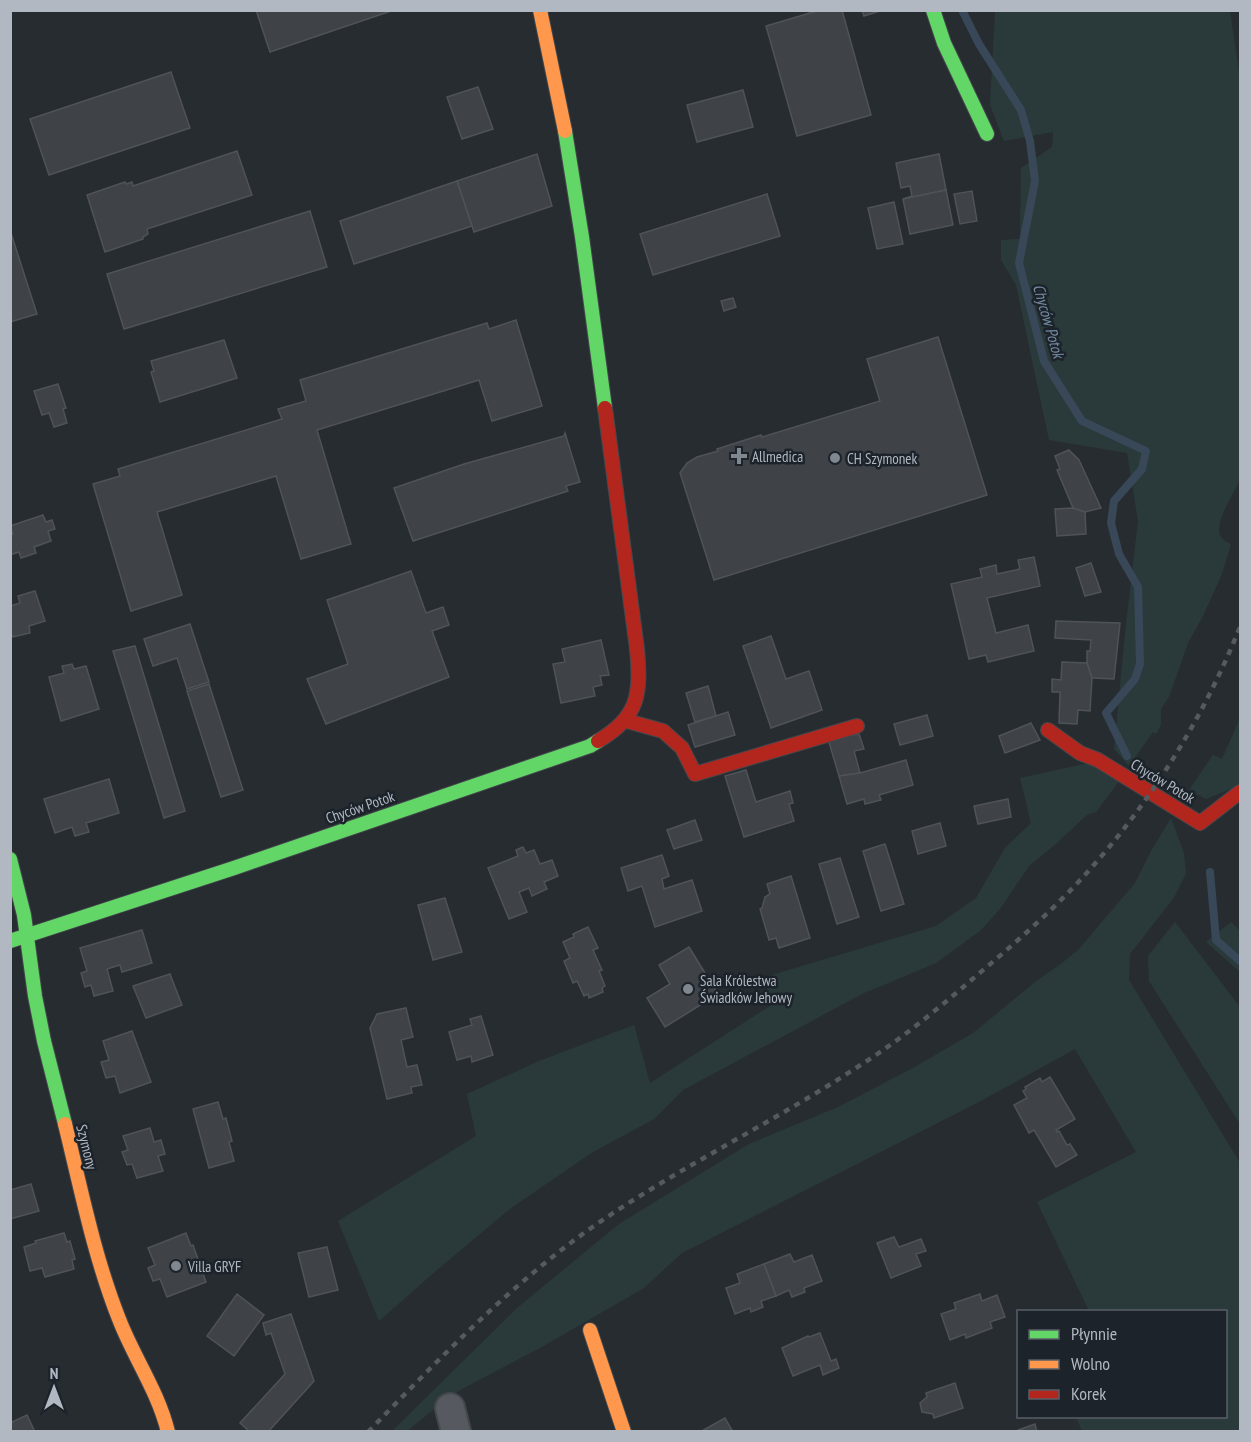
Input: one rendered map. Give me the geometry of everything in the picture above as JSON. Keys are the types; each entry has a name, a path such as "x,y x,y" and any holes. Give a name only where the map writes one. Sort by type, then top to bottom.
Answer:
{"street":[{"path":"540,10 566,131 637,649 640,678 638,699 627,721 663,731 682,748 695,774 857,726"},
{"path":"933,10 936,26 970,97 980,124 987,134"},
{"name":"Chyców Potok","path":"10,941 234,868 590,746 627,721"},
{"name":"Chyców Potok","path":"1048,730 1080,753 1098,760 1200,823 1240,792"},
{"name":"Szymony","path":"10,859 28,936 35,996 44,1041 97,1255 119,1320 162,1408 168,1431"},
{"path":"590,1330 624,1431"}],"shaded area":[{"path":"995,11 1230,11 1240,79 1240,479 1220,524 1219,532 1223,539 1231,544 1222,574 1188,643 1169,697 1161,709 1161,725 1156,734 1153,732 1129,766 1114,749 1138,521 1127,453 1049,440 1016,285 1001,260 1001,240 1020,239 1021,168 1052,147 1053,132 1004,141 990,105"},
{"path":"1240,718 1240,785 1206,799 1189,790 1213,755 1222,759"},
{"path":"1093,762 1120,780 1096,812 1087,815 1029,866 1000,909 980,931 936,963 862,994 683,1090 654,1119 593,1152 511,1208 379,1321 338,1221 476,1136 467,1094 539,1061 634,1025 650,1083 770,1006 765,977 936,926 976,898 1005,848 1031,823 1020,778"},
{"path":"1171,818 1184,853 1186,874 1173,899 1130,954 1129,980 1240,1163 1240,1431 1082,1431 1076,1418 1227,1418 1227,1310 1089,1310 1037,1202 1136,1152 1075,1049 977,1103 682,1253 644,1288 540,1348 462,1389 407,1431 391,1432 517,1308 619,1224 749,1144 838,1107 913,1068 973,1033 1079,949 1135,883"},
{"path":"1175,922 1240,1007 1240,1124 1149,981 1148,956"},
{"path":"1231,922 1240,931 1240,972 1206,942"}],"building":[{"path":"256,10 394,10 270,52"},
{"path":"820,10 842,10 871,115 797,136 766,26"},
{"path":"862,10 883,10 864,16"},
{"path":"171,72 190,128 49,175 30,119"},
{"path":"478,87 493,129 462,139 447,97"},
{"path":"743,90 753,127 697,142 687,105"},
{"path":"237,151 252,195 147,229 148,234 143,239 105,252 87,195 125,182 126,184 132,182 133,186"},
{"path":"537,154 552,206 474,232 457,181"},
{"path":"939,154 946,190 903,199 912,196 910,186 901,188 896,163"},
{"path":"457,181 472,226 354,264 340,221"},
{"path":"946,190 953,225 910,234 903,199"},
{"path":"972,191 977,221 960,224 954,194"},
{"path":"767,194 780,236 653,275 640,234"},
{"path":"894,202 903,244 877,249 868,208"},
{"path":"310,211 327,267 124,329 107,274"},
{"path":"10,230 37,314 10,322"},
{"path":"733,298 736,307 724,311 721,301"},
{"path":"516,320 542,406 492,421 479,380 317,430 351,544 301,559 276,476 157,512 182,595 131,611 93,484 120,476 118,469 282,419 278,409 306,401 300,380 487,323 489,329"},
{"name":"CH Szymonek","path":"938,337 987,495 714,580 680,473 687,463 697,457 718,451 717,449 880,401 867,359"},
{"path":"224,340 237,378 160,402 151,372 154,371 151,361"},
{"path":"58,384 66,408 63,409 67,423 54,427 49,413 42,415 34,391"},
{"path":"565,433 580,482 566,486 568,491 413,541 394,488 464,464 564,436"},
{"path":"1069,450 1079,460 1101,508 1085,512 1073,508 1057,470 1060,469 1055,456"},
{"path":"1073,508 1085,512 1086,534 1057,536 1055,509"},
{"path":"43,515 46,522 52,520 55,529 48,531 51,541 34,547 36,553 21,558 19,552 10,555 10,534 13,534 10,526"},
{"path":"1034,557 1040,586 987,598 996,633 1028,625 1034,651 988,662 986,655 969,659 951,584 982,577 980,569 996,565 997,574 1020,569 1018,560"},
{"path":"1091,563 1101,592 1085,596 1076,568"},
{"path":"411,571 426,613 443,607 449,625 432,631 449,677 326,724 307,679 348,664 327,600"},
{"path":"35,591 45,621 29,626 30,633 13,637 10,632 10,606 20,603 18,596"},
{"path":"1056,621 1120,623 1114,679 1092,678 1087,663 1087,651 1090,651 1091,640 1055,638"},
{"path":"190,624 209,682 187,689 177,658 153,666 144,639"},
{"path":"771,636 786,679 809,671 822,710 771,728 743,646"},
{"path":"601,640 609,675 600,676 602,685 593,687 595,696 561,703 553,664 565,662 562,649"},
{"path":"135,646 185,811 164,818 113,651"},
{"path":"1062,662 1087,663 1092,678 1090,711 1078,710 1077,724 1059,723 1060,692 1052,692 1052,679 1061,680"},
{"path":"72,664 74,669 86,666 99,709 61,721 49,677 64,673 62,666"},
{"path":"209,684 243,790 221,797 187,691"},
{"path":"708,686 716,716 695,722 686,693"},
{"path":"728,712 735,735 695,747 688,725"},
{"path":"927,715 933,736 900,745 894,724"},
{"path":"1031,723 1040,740 1005,753 999,736"},
{"path":"859,734 864,749 854,751 860,773 839,776 828,739"},
{"path":"906,760 913,785 879,795 881,800 865,804 864,799 847,804 839,776 860,773"},
{"path":"746,770 756,802 790,791 793,803 789,804 794,821 744,837 725,776"},
{"path":"109,779 119,813 86,823 89,832 75,836 72,827 55,833 44,799"},
{"path":"1008,799 1011,817 978,824 974,806"},
{"path":"695,820 702,840 674,849 667,830"},
{"path":"940,823 946,846 918,854 912,831"},
{"path":"885,844 904,904 881,911 863,851"},
{"path":"523,847 526,853 534,850 540,864 552,860 558,876 544,882 547,889 532,896 529,888 519,892 527,912 509,919 488,868 518,856 516,850"},
{"path":"662,855 669,876 662,879 664,889 692,880 702,911 655,927 642,886 628,891 621,868"},
{"path":"840,858 859,917 837,924 819,864"},
{"path":"791,876 810,938 779,948 776,938 769,940 760,909 765,897 770,894 767,884"},
{"path":"445,898 462,952 433,960 418,905"},
{"path":"588,927 598,948 593,950 602,970 599,971 605,986 602,988 603,992 589,998 588,994 584,996 577,981 573,983 564,961 570,958 563,942"},
{"path":"142,930 152,963 122,972 120,965 107,969 113,991 94,996 91,985 85,987 81,973 87,971 80,948"},
{"name":"Sala Królestwa Świadków Jehowy","path":"689,947 718,994 665,1027 647,998 670,984 659,965"},
{"path":"170,974 182,1005 146,1018 133,986"},
{"path":"406,1008 413,1037 401,1040 407,1067 417,1065 422,1085 411,1087 412,1093 387,1099 370,1028 377,1014"},
{"path":"481,1016 493,1055 472,1062 471,1056 457,1060 449,1032 472,1025 470,1019"},
{"path":"132,1031 151,1082 120,1093 115,1076 106,1078 101,1062 109,1060 103,1041"},
{"path":"1050,1077 1075,1119 1056,1130 1077,1155 1056,1167 1034,1130 1029,1133 1014,1105 1027,1098 1023,1091 1025,1087 1040,1078 1042,1082"},
{"path":"218,1102 223,1119 226,1118 234,1161 209,1168 193,1109"},
{"path":"150,1128 154,1142 161,1140 165,1154 158,1156 163,1171 137,1178 132,1164 127,1165 122,1152 128,1150 123,1136"},
{"path":"31,1184 39,1211 10,1219 10,1190"},
{"path":"64,1233 67,1242 70,1241 75,1259 72,1260 74,1269 45,1277 42,1268 30,1271 24,1247 36,1243 35,1241"},
{"name":"Villa GRYF","path":"186,1233 191,1246 193,1245 206,1282 167,1297 160,1279 153,1281 148,1268 155,1265 148,1248"},
{"path":"894,1237 899,1247 921,1239 926,1251 916,1254 921,1266 891,1278 877,1243"},
{"path":"327,1247 338,1290 309,1297 298,1253"},
{"path":"790,1254 794,1262 812,1255 822,1281 804,1288 805,1292 792,1297 789,1290 776,1296 764,1264"},
{"path":"764,1264 776,1296 761,1301 763,1307 751,1312 750,1308 735,1314 726,1288 740,1283 737,1274"},
{"path":"237,1294 264,1315 234,1356 207,1336"},
{"path":"980,1294 982,1301 997,1295 1005,1317 990,1322 992,1328 966,1338 965,1334 950,1340 941,1314 956,1309 954,1303"},
{"path":"291,1314 314,1381 268,1432 250,1432 240,1423 285,1374 271,1333 266,1335 263,1323"},
{"path":"820,1333 831,1361 836,1359 839,1368 823,1375 820,1365 793,1376 782,1348"},
{"path":"955,1383 963,1408 934,1418 933,1414 922,1412 920,1403 927,1397 926,1393"},
{"path":"27,1415 35,1432 10,1432 10,1423"},
{"path":"725,1418 733,1432 700,1432"},
{"path":"1035,1424 1037,1432 1013,1432"}],"waterway":[{"name":"Chyców Potok","path":"962,10 979,44 1021,110 1030,141 1035,181 1019,263 1044,361 1082,421 1146,451 1142,469 1114,501 1111,523 1119,554 1138,587 1140,664 1135,679 1106,713 1127,756"},
{"name":"Chyców Potok","path":"1210,872 1216,940 1240,961"}],"railway":[{"path":"368,1432 475,1325 561,1250 623,1206 872,1058 903,1036 1004,953 1083,877 1131,820 1192,727 1240,627"}],"traffic: fast":[{"path":"933,10 944,43 987,134"},
{"path":"565,131 605,408"},
{"path":"10,941 234,868 590,746 598,741"},
{"path":"10,859 24,915 35,996 44,1041 65,1124"}],"traffic: slow":[{"path":"540,10 565,131"},
{"path":"65,1124 110,1295 164,1417 168,1432"},
{"path":"590,1330 624,1432"}],"traffic: jam":[{"path":"598,741 622,723 629,713 637,692 638,679 637,649 605,408"},
{"path":"627,721 663,731 682,748 695,774 857,726"},
{"path":"1048,730 1080,753 1098,760 1200,823 1240,792"}],"place":[{"name":"Allmedica","path":"739,456"},
{"name":"CH Szymonek","path":"835,458"},
{"name":"Sala Królestwa Świadków Jehowy","path":"688,989"},
{"name":"Villa GRYF","path":"176,1266"}]}
